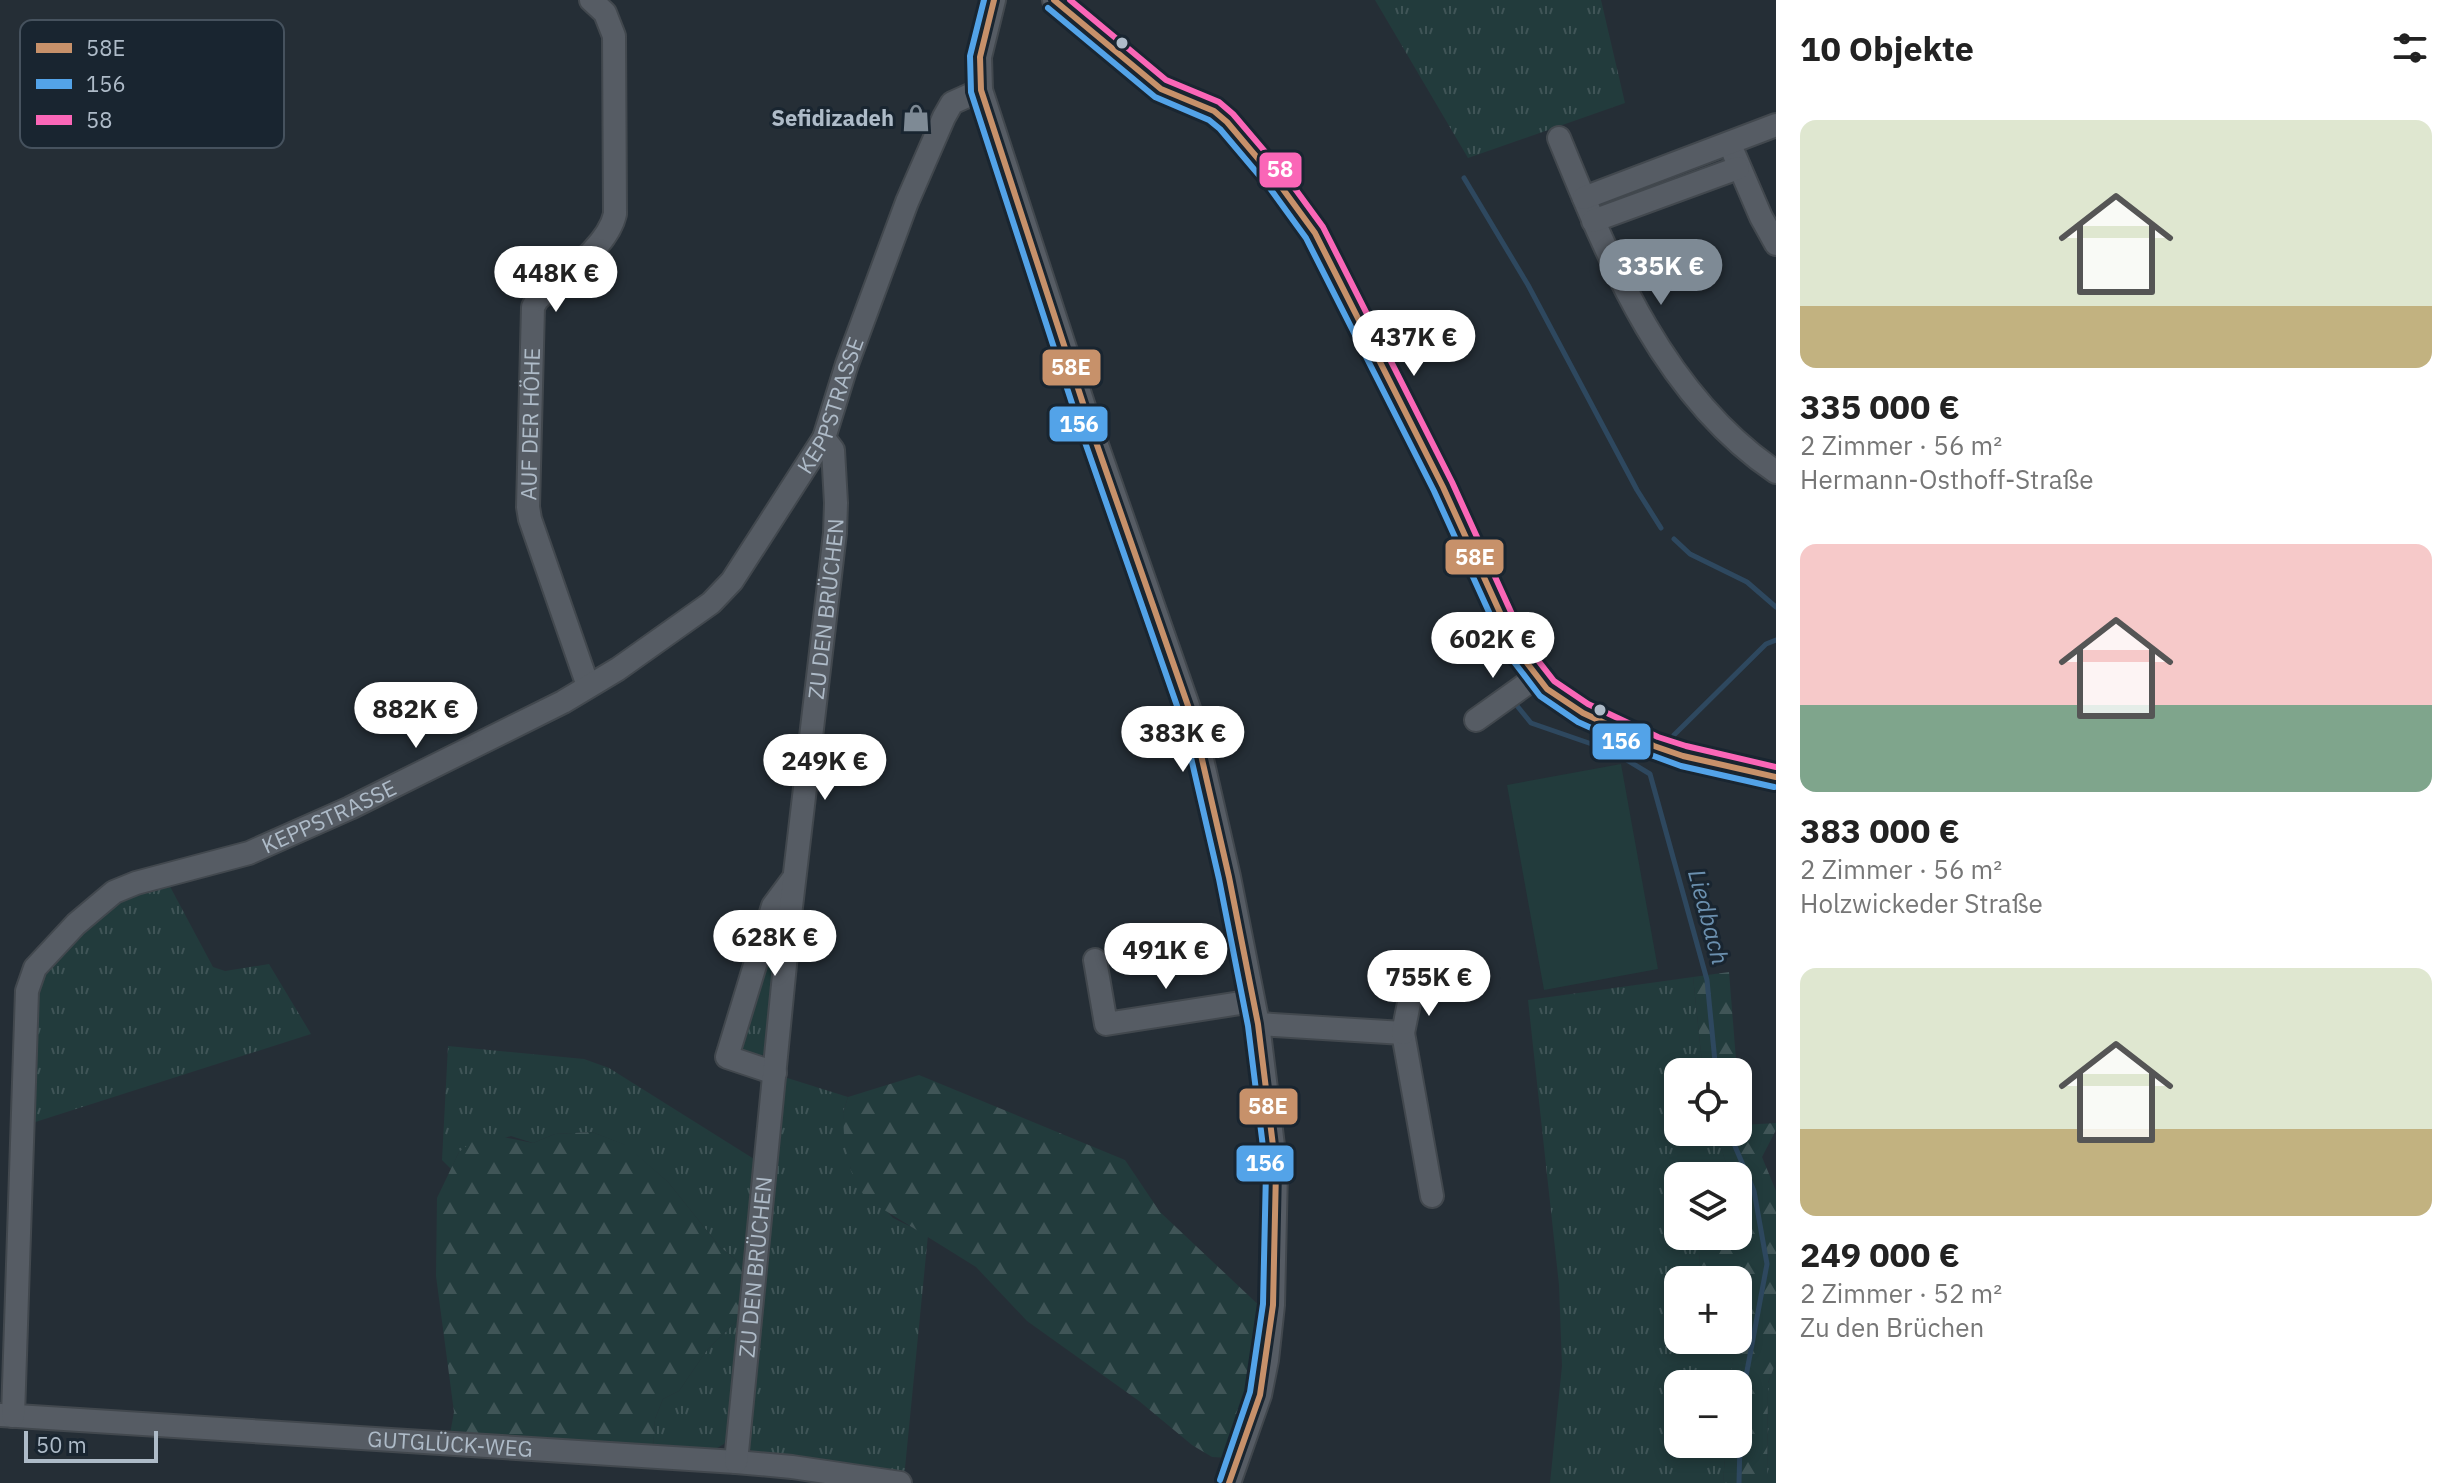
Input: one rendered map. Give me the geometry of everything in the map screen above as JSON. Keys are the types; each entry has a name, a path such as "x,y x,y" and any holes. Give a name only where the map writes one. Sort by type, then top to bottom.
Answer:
{"street":[{"name":"AUF DER HÖHE","path":"588,686 528,507 533,307 601,243 612,226 615,214 614,36 605,13 591,0"},
{"path":"994,0 980,57 981,90 1089,422 1193,720 1229,877 1255,1012 1276,1170 1273,1305 1260,1395 1229,1483"},
{"path":"1054,0 1161,89 1214,111 1227,122 1309,225 1439,480 1517,650 1547,689 1583,713 1654,746 1683,756 1776,777"},
{"name":"KEPPSTRASSE","path":"6,1416 27,991 35,968 76,924 114,892 136,883 249,853 290,837 509,729 588,686 711,603 732,581 824,438 847,364 907,202 944,117 952,103 981,90"},
{"path":"1584,198 1776,125"},
{"path":"1559,138 1612,265 1642,321 1673,367 1718,423 1776,472"},
{"path":"1730,142 1738,168 1776,244"},
{"path":"1593,221 1738,168"},
{"name":"ZU DEN BRÜCHEN","path":"736,1462 794,877 835,533 833,450 824,438"},
{"path":"1476,720 1536,677"},
{"name":"ZU DEN BRÜCHEN","path":"775,1073 727,1057 773,906 794,877"},
{"path":"1095,960 1106,1024 1255,1012 1403,1033"},
{"path":"1411,993 1403,1033 1432,1196"},
{"name":"GUTGLÜCK-WEG","path":"6,1416 736,1462 900,1483"}],"green space":[{"path":"1375,0 1601,0 1625,103 1468,158"},
{"path":"1621,764 1658,969 1544,990 1507,785"},
{"path":"166,879 213,967 225,971 269,964 311,1034 26,1125 40,969 116,897"},
{"path":"778,925 767,1050 755,1057 742,1052 739,1047"},
{"path":"1729,972 1736,1058 1702,1058 1693,977"},
{"path":"1693,977 1702,1058 1664,1058 1664,1146 1720,1146 1726,1162 1664,1162 1664,1250 1699,1250 1700,1266 1664,1266 1664,1354 1734,1354 1732,1370 1664,1370 1664,1458 1725,1458 1723,1483 1550,1483 1562,1366 1559,1285 1528,1000"},
{"path":"448,1046 584,1059 609,1068 762,1164 748,1283 744,1266 720,1247 668,1182 625,1145 592,1132 555,1134 533,1143 511,1136 459,1152 451,1169 442,1160"},
{"path":"919,1075 1125,1160 1160,1212 1265,1311 1252,1398 1230,1458 1212,1457 1192,1445 1139,1401 1027,1321 976,1267 865,1198 851,1171 844,1135 843,1113 848,1097"},
{"path":"781,1076 848,1097 843,1113 851,1170 893,1218 928,1235 904,1478 758,1457 747,1446"},
{"path":"1776,1123 1776,1130 1762,1157 1776,1191 1776,1362 1768,1383 1767,1483 1723,1483 1725,1458 1752,1458 1752,1370 1732,1370 1735,1354 1752,1354 1752,1266 1700,1266 1699,1250 1752,1250 1752,1162 1726,1162 1720,1146 1752,1146 1752,1124"},
{"path":"592,1132 626,1145 668,1182 720,1247 744,1266 748,1283 745,1313 707,1350 679,1391 663,1399 655,1419 653,1451 450,1434 454,1412 436,1276 437,1198 459,1152 483,1133 533,1143 555,1134"},
{"path":"745,1313 734,1427 724,1444 705,1455 653,1451 655,1419 663,1399 679,1391 707,1350"},
{"path":"1776,1362 1776,1483 1767,1483 1768,1383"}],"waterway":[{"path":"1464,178 1528,285 1637,490 1661,528"},
{"path":"1674,539 1690,554 1747,582 1776,607"},
{"name":"Liedbach","path":"1674,735 1766,644 1776,640"},
{"name":"Liedbach","path":"1518,707 1531,723 1612,751 1650,774 1707,980 1715,1058"},
{"name":"Liedbach","path":"1735,1146 1754,1191 1767,1264 1741,1403 1739,1483"}],"transit line":[{"name":"156","path":"984,0 970,56 971,92 1079,425 1183,723 1219,879 1248,1026 1266,1171 1263,1304 1250,1392 1220,1480"},
{"name":"58E","path":"994,0 980,57 981,90 1089,422 1193,720 1258,1024 1276,1170 1273,1305 1260,1395 1229,1483"},
{"name":"58E","path":"1054,0 1161,89 1214,111 1227,122 1277,181 1315,233 1443,487 1517,650 1547,689 1583,713 1654,746 1683,756 1776,777"},
{"name":"58","path":"1070,0 1166,80 1219,102 1233,114 1285,175 1323,227 1452,482 1526,645 1554,681 1588,704 1658,737 1776,767"},
{"name":"156","path":"1048,8 1155,97 1209,120 1220,129 1269,187 1306,238 1434,491 1508,654 1540,696 1578,722 1651,755 1681,766 1774,787"}],"place":[{"name":"Sefidizadeh","path":"916,118"}]}
